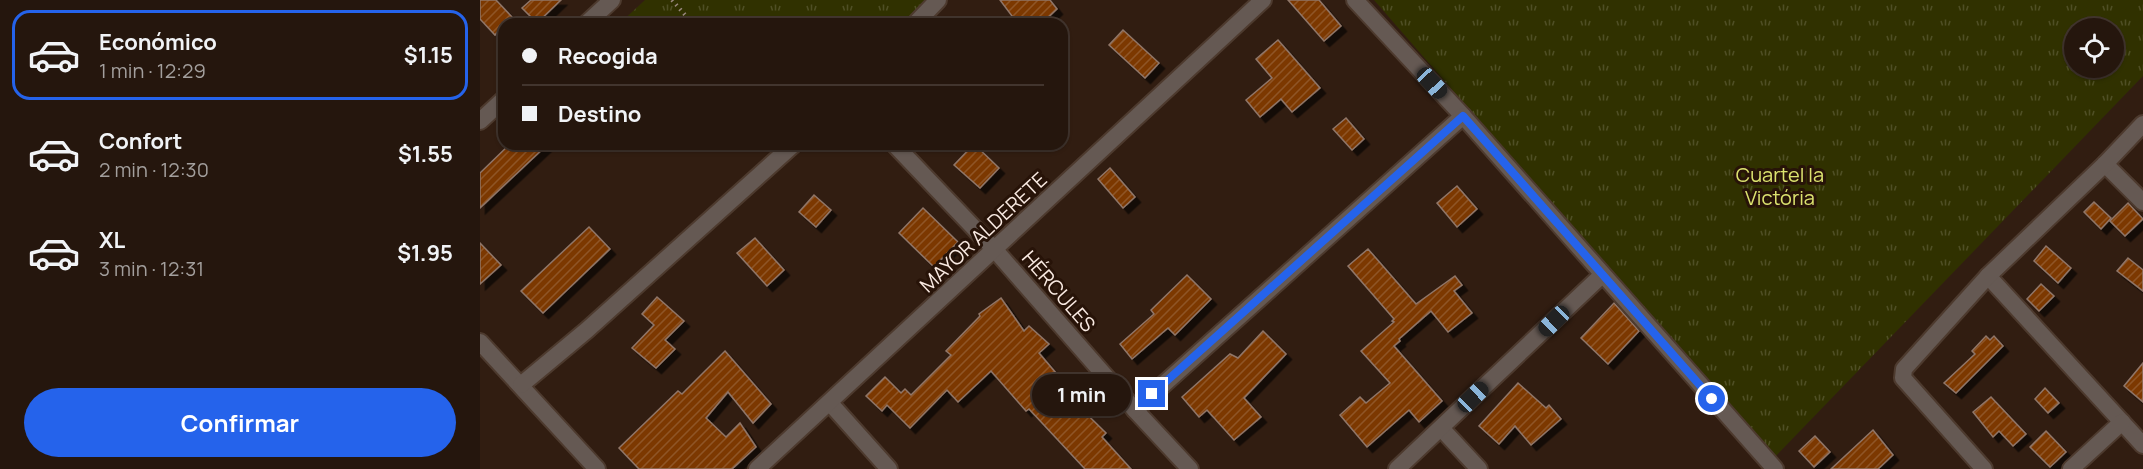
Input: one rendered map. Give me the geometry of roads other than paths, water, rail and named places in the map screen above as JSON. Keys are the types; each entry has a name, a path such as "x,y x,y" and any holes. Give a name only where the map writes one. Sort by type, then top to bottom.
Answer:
{"street":[{"path":"592,18 612,0"},
{"path":"921,18 938,0"},
{"name":"MAYOR ALDERETE","path":"757,469 1263,0"},
{"path":"1355,0 1463,116 1775,469"},
{"path":"480,121 498,104"},
{"path":"1135,410 1463,116"},
{"path":"1984,469 1903,378 1902,373 1988,276 2143,124"},
{"path":"521,385 587,330 787,150"},
{"name":"HÉRCULES","path":"900,150 995,250 1135,410 1190,469"},
{"path":"2104,164 2143,202"},
{"path":"1397,469 1602,275"},
{"path":"1988,276 2143,445"},
{"path":"480,342 597,469"},
{"path":"830,403 890,469"},
{"path":"2071,469 2122,423"},
{"path":"1441,428 1479,469"}],"park label":[{"name":"Cuartel la Victória","path":"1780,186"}]}
